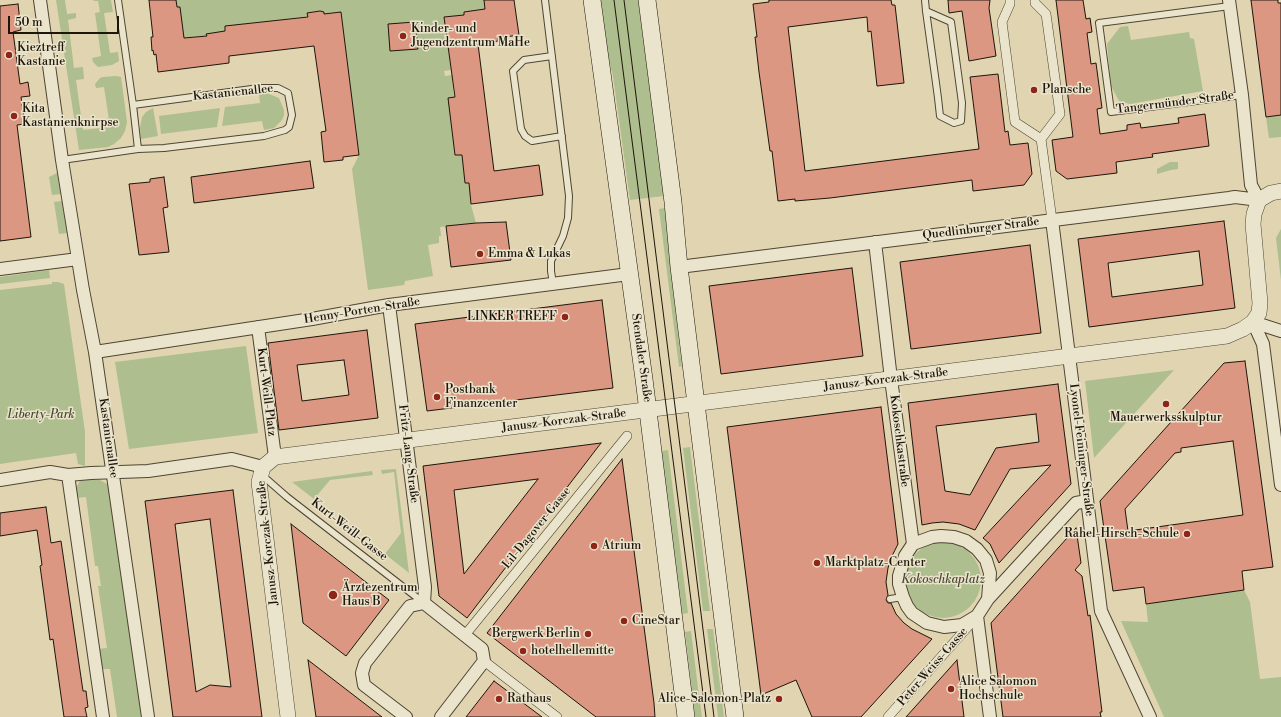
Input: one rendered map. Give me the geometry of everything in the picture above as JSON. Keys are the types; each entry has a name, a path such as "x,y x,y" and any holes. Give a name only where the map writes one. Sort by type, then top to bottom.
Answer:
{"main road":[{"name":"Stendaler Straße","path":"592,0 648,410 686,717"},
{"path":"647,0 673,202 678,267 735,717"}],"street":[{"name":"Kastanienallee","path":"40,0 62,160 95,352 148,717"},
{"path":"1010,0 1010,4 1002,22 1015,122 1041,139"},
{"path":"1035,0 1035,3 1046,14 1060,114 1041,139 1052,220"},
{"name":"Tangermünder Straße","path":"1229,3 1242,94 1252,185 1259,200"},
{"path":"1253,322 1259,313 1260,308 1253,224 1254,214 1259,200 1271,193 1281,191"},
{"name":"Quedlinburger Straße","path":"678,267 1235,197 1259,200"},
{"name":"Lyonel-Feininger-Straße","path":"1052,220 1101,611 1150,717"},
{"name":"Kokoschkastraße","path":"875,242 891,379 913,544"},
{"path":"0,269 78,259"},
{"name":"Henny-Porten-Straße","path":"95,352 319,318 389,305 629,274"},
{"name":"Fritz-Lang-Straße","path":"389,305 425,587 424,603"},
{"path":"1253,322 1281,331"},
{"path":"1253,322 1263,344 1281,485"},
{"name":"Janusz-Korczak-Straße","path":"288,717 259,482 266,466 407,440 1227,336 1236,333 1253,322"},
{"name":"Kurt-Weill-Platz","path":"258,327 266,466"},
{"name":"Lil-Dagover-Gasse","path":"466,635 627,436"},
{"path":"0,480 50,472 68,475 148,471 232,459 266,466"},
{"path":"68,475 103,717"},
{"path":"988,599 990,573 986,560 977,549 966,541 954,537 932,537 913,544 905,556 899,576 899,584 907,606 912,613 926,623 944,627 962,625 977,616 988,599 1076,503 1087,501"},
{"path":"406,717 364,685 362,673 365,663 410,606 424,603 482,649 484,661 557,717"},
{"path":"977,616 990,717"},
{"name":"Peter-Weiss-Gasse","path":"888,717 977,616"},
{"path":"441,717 484,661"}],"lane":[{"path":"118,0 138,149"},
{"path":"545,0 569,196 568,218 563,236 551,261 553,284"},
{"path":"925,0 926,11 940,116 954,123 961,121 962,103 951,22 926,11"},
{"name":"Tangermünder Straße","path":"1229,3 1099,23 1111,112 1242,94"},
{"path":"552,56 524,60 513,71 521,129 525,136 532,141 562,136"},
{"name":"Kastanienallee","path":"62,160 138,149 164,148 264,136 285,130 289,127 292,115 288,93 278,88 259,88 133,105"},
{"name":"Kurt-Weill-Gasse","path":"266,466 267,481 424,603"},
{"path":"890,600 903,597"}],"green space":[{"path":"56,0 65,0 67,14 76,13 76,18 68,20 74,68 83,67 84,79 76,80 83,130 110,127 104,87 96,88 95,84 100,78 103,77 121,77 127,122 125,131 121,138 108,147 79,150"},
{"path":"93,0 111,0 113,12 104,13 110,53 118,52 119,61 112,65 98,67 93,62 92,58 101,56 95,13 100,12 98,1"},
{"path":"176,0 491,0 493,11 479,10 464,12 464,15 444,17 451,70 444,71 445,76 452,75 454,97 451,124 455,155 462,155 465,183 469,183 471,205 476,223 440,227 441,236 439,236 439,243 428,245 433,276 405,281 404,285 368,290 352,169 359,155 341,12 324,14 324,12 319,11 307,13 306,17 225,26 226,33 207,34 207,36 194,37 182,47 180,7 177,7","holes":["415,22 418,48 391,51 388,24"]},
{"path":"597,0 638,0 664,196 630,200 613,76 602,33"},
{"path":"1128,26 1131,40 1189,32 1190,38 1194,39 1203,91 1130,104 1119,101 1111,86 1107,44 1120,27"},
{"path":"265,93 279,98 284,110 282,120 274,128 264,130 262,121 222,126 225,107 260,103 259,94"},
{"path":"153,108 158,136 141,139 140,128 142,117 146,112"},
{"path":"220,108 217,127 161,134 159,116"},
{"path":"1281,115 1281,137 1269,138 1266,117"},
{"path":"1170,162 1178,162 1178,169 1157,174 1157,169"},
{"path":"57,173 61,194 52,195 49,177"},
{"path":"62,201 67,233 59,234 54,202"},
{"path":"665,208 682,366 679,367 659,209"},
{"path":"1281,229 1281,280 1276,238"},
{"path":"49,270 50,278 0,284 0,277"},
{"name":"Liberty-Park","path":"52,282 64,284 85,432 85,466 78,464 76,453 0,464 0,290 52,284"},
{"path":"246,346 258,433 129,449 115,362"},
{"path":"1174,370 1094,458 1085,381"},
{"path":"690,447 710,611 703,611 683,448"},
{"path":"668,450 688,613 682,614 661,451"},
{"path":"396,469 409,573 385,554 401,533 394,472 382,474 381,470"},
{"path":"372,471 373,475 330,480 314,499 292,482"},
{"path":"83,479 100,480 107,484 109,489 142,717 117,717 110,669 100,669 98,649 107,648 98,586 101,586 98,566 95,566 86,497 76,498 76,488"},
{"name":"Kokoschkaplatz","path":"943,542 957,545 970,553 978,566 981,580 978,594 970,607 957,615 943,618 929,615 916,607 908,594 905,580 908,566 916,553 929,545"},
{"path":"1244,590 1250,602 1260,679 1281,677 1281,717 1164,717 1121,621 1148,622 1146,604"},
{"path":"707,629 713,629 724,717 718,717"},
{"path":"691,631 702,717 695,717 685,632"}],"building":[{"path":"149,0 176,0 177,7 180,7 184,38 207,36 206,34 225,31 225,26 308,17 307,13 320,11 324,12 324,14 341,12 359,155 343,157 343,160 324,162 321,132 326,131 314,46 229,56 229,63 158,72 156,54 154,55 153,50 152,51 151,37 153,37"},
{"path":"484,0 514,0 519,35 498,38 498,41 478,44 494,171 539,165 543,195 471,204 469,183 465,183 462,155 455,155 448,98 455,97 444,17 464,15 464,12 485,9"},
{"path":"769,0 891,0 892,5 895,5 904,83 877,86 871,31 868,32 867,17 788,27 805,171 979,149 970,77 998,74 1005,132 1008,131 1010,145 1028,143 1032,174 1024,185 973,191 972,180 830,198 778,201 772,151 770,151 759,72 753,4 769,2"},
{"path":"948,0 990,0 989,8 996,56 969,61 962,11 949,13"},
{"path":"1056,0 1083,0 1086,19 1090,18 1092,32 1087,33 1091,64 1096,63 1102,108 1097,109 1100,134 1127,130 1127,125 1140,123 1141,128 1179,123 1178,118 1205,114 1209,146 1152,154 1153,157 1116,162 1117,173 1067,179 1056,171 1052,140 1073,137"},
{"path":"1251,0 1278,0 1278,3 1281,3 1281,115 1266,117"},
{"path":"18,4 21,30 13,32 20,84 28,82 30,96 21,97 25,124 17,125 31,237 0,241 0,6"},
{"name":"Kinder- und Jugendzentrum MaHe","path":"415,22 418,49 390,51 388,24"},
{"path":"310,161 314,188 194,203 191,177"},
{"path":"164,177 168,207 163,208 169,252 139,255 129,184 150,182 150,179"},
{"path":"1224,221 1235,308 1089,327 1078,239","holes":["1199,251 1203,285 1112,297 1108,263"]},
{"name":"Emma & Lukas","path":"506,222 511,260 451,267 446,226"},
{"path":"1030,245 1041,333 911,349 900,262"},
{"path":"852,268 863,356 721,374 709,286"},
{"path":"602,300 613,388 427,411 415,324"},
{"path":"367,330 378,418 279,430 268,343","holes":["344,360 349,395 302,401 297,365"]},
{"path":"1245,361 1273,567 1242,571 1244,590 1146,604 1144,587 1113,591 1100,501 1224,363","holes":["1233,441 1243,515 1128,531 1125,509 1175,453 1181,452 1181,448"]},
{"path":"1058,384 1071,484 999,563 990,544 983,538 1051,465 1010,469 975,530 959,524 943,522 922,525 908,403","holes":["1036,414 1039,442 996,448 970,495 945,491 936,426"]},
{"name":"Marktplatz-Center","path":"881,407 898,544 888,568 886,582 888,595 886,600 888,603 891,603 896,614 904,623 912,629 932,639 861,717 812,717 796,680 761,695 727,427"},
{"path":"601,443 467,618 439,596 423,466","holes":["538,479 464,574 454,490"]},
{"name":"Atrium","path":"622,459 655,717 596,717 487,633"},
{"path":"233,490 262,717 173,717 145,501","holes":["210,519 231,687 210,685 196,692 175,524"]},
{"path":"46,507 51,543 61,541 83,691 86,691 88,707 85,708 87,717 64,717 53,639 50,640 40,566 42,565 37,530 0,536 0,513"},
{"path":"291,524 389,600 346,656 303,623"},
{"path":"1076,528 1081,563 1075,570 1082,576 1088,616 1090,615 1102,712 1100,712 1101,717 1003,717 991,623"},
{"path":"308,660 382,717 316,717"},
{"name":"Alice Salomon Hochschule","path":"957,660 964,717 906,717"},
{"name":"Rathaus","path":"494,681 542,717 466,717"}],"tram line":[{"path":"614,0 706,717"},
{"path":"624,0 714,717"}],"place":[{"name":"Kinder- und Jugendzentrum MaHe","path":"403,36"},
{"name":"Kieztreff Kastanie","path":"9,55"},
{"name":"Plansche","path":"1034,90"},
{"name":"Kita Kastanienknirpse","path":"14,116"},
{"name":"Emma & Lukas","path":"480,254"},
{"name":"LINKER TREFF","path":"565,317"},
{"name":"Postbank Finanzcenter","path":"437,397"},
{"name":"Mauerwerksskulptur","path":"1166,404"},
{"name":"Rahel-Hirsch-Schule","path":"1187,534"},
{"name":"Atrium","path":"594,546"},
{"name":"Marktplatz-Center","path":"817,563"},
{"name":"Ärztezentrum Haus B","path":"333,595"},
{"name":"CineStar","path":"624,621"},
{"name":"Bergwerk Berlin","path":"588,634"},
{"name":"hotelhellemitte","path":"523,651"},
{"name":"Alice Salomon Hochschule","path":"951,689"},
{"name":"Rathaus","path":"499,699"},
{"name":"Alice-Salomon-Platz","path":"779,699"}]}
